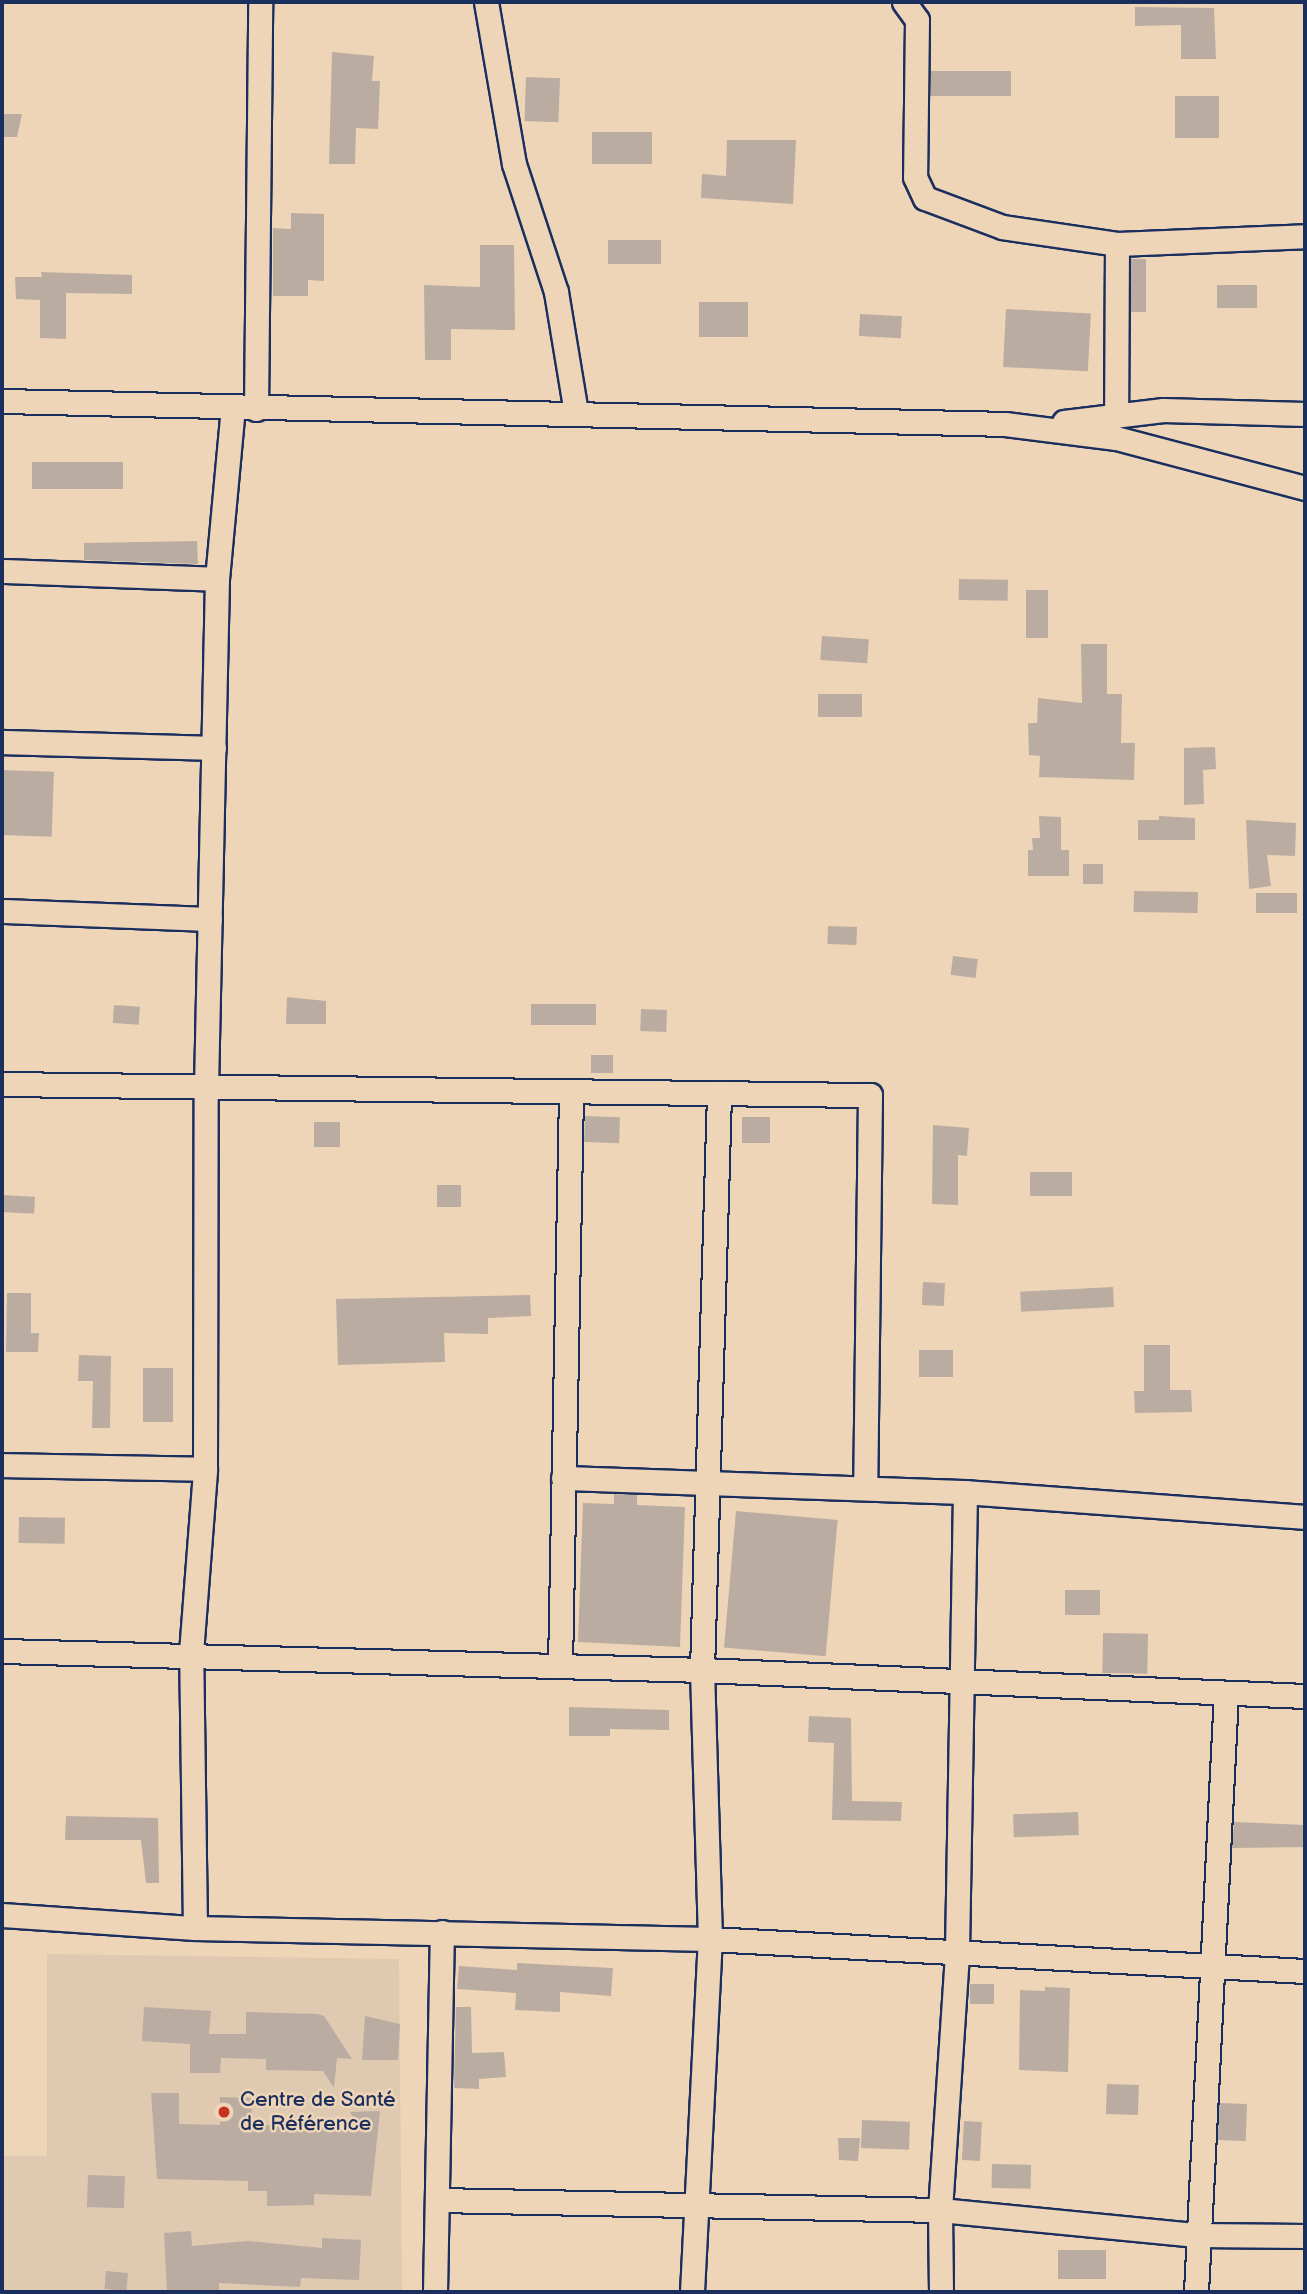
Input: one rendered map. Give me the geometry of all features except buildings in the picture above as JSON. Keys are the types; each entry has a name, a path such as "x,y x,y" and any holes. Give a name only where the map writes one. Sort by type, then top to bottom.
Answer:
{"street":[{"path":"256,409 261,2"},
{"path":"486,2 514,164 556,292 576,413"},
{"path":"904,2 917,20 915,177 925,198 1002,227 1117,244 1305,236"},
{"path":"1116,416 1117,244"},
{"path":"2,401 256,409 576,413 1005,424 1163,410 1305,414"},
{"path":"195,1928 191,1653 205,1469 206,1087 217,579 233,408"},
{"path":"1005,424 1116,438 1305,488"},
{"path":"2,571 217,579"},
{"path":"2,742 214,748"},
{"path":"2,911 210,919"},
{"path":"2,1084 870,1096 865,1488"},
{"path":"560,1666 572,1092"},
{"path":"692,2292 710,1939 702,1670 719,1094"},
{"path":"2,1465 205,1469"},
{"path":"563,1478 965,1492 1305,1517"},
{"path":"941,2292 940,2210 957,1951 965,1492"},
{"path":"2,1651 191,1653 702,1670 1226,1695 1305,1696"},
{"path":"1196,2292 1197,2235 1215,1969 1226,1695"},
{"path":"2,1915 195,1928 710,1939 957,1951 1215,1969 1305,1971"},
{"path":"435,2292 442,1932"},
{"path":"438,2200 940,2210 1197,2235 1305,2236"}],"shaded area":[{"name":"Centre de Santé de Référence","path":"47,1954 399,1959 402,2292 2,2292 2,2156 47,2156"}],"place":[{"name":"Centre de Santé de Référence","path":"224,2112"}]}
